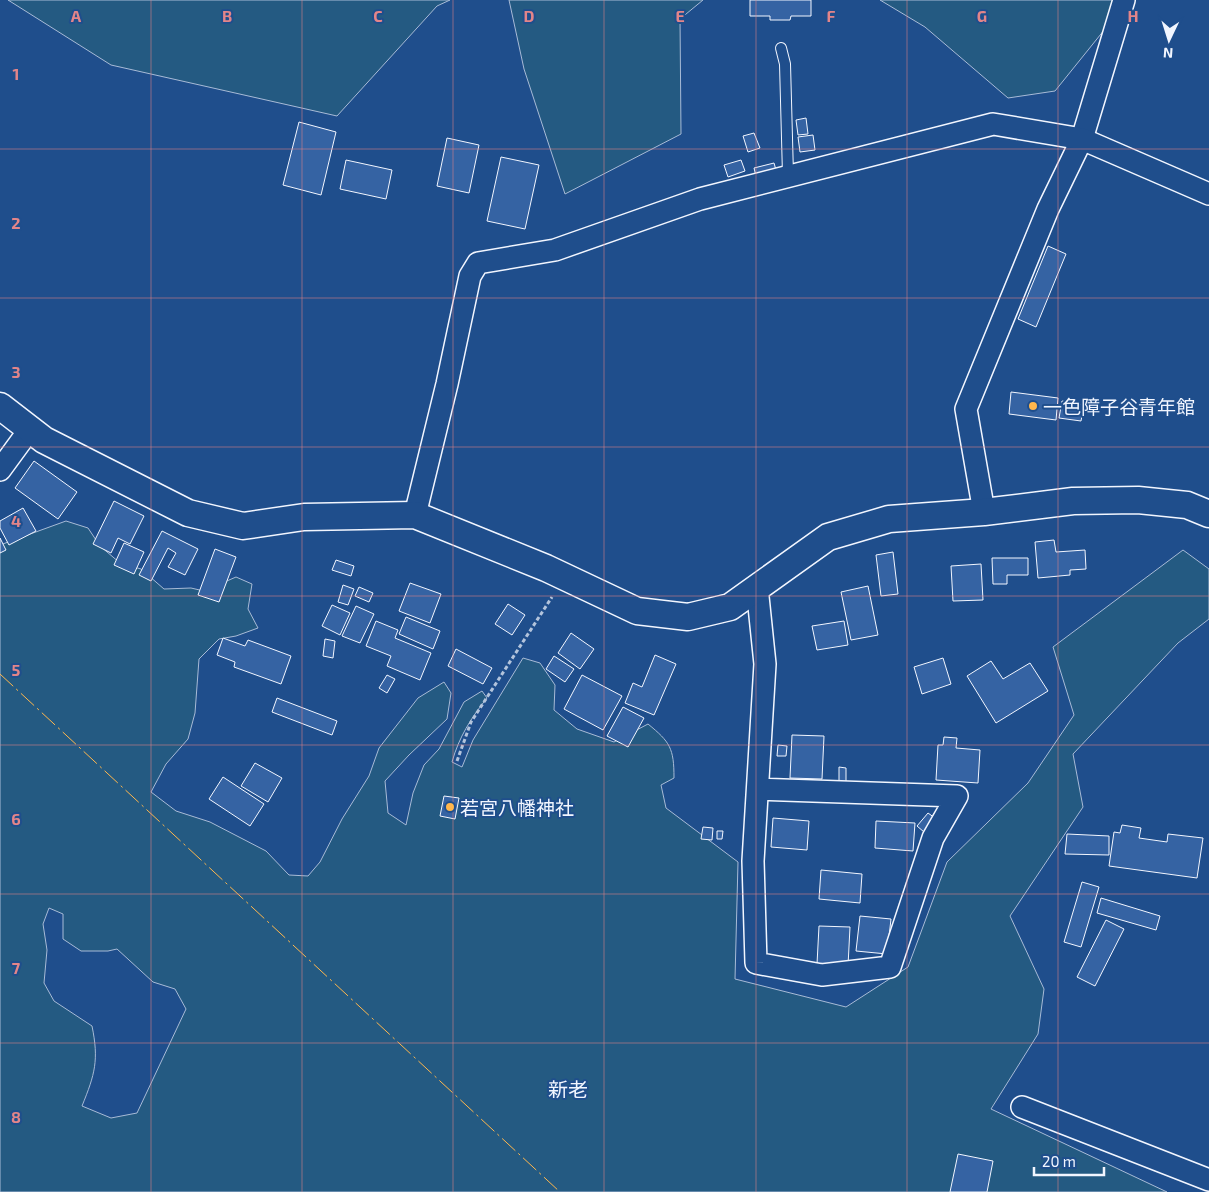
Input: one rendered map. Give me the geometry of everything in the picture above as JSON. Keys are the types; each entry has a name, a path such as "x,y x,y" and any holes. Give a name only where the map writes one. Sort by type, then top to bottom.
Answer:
{"street":[{"path":"984,512 966,409 1048,209 1082,139 1124,0"},
{"path":"415,515 447,384 470,276 478,264 555,250 700,199 993,124 1082,139 1209,194"},
{"path":"0,406 44,440 188,513 243,526 304,517 415,515 562,576 637,610 688,617 730,607 828,537 889,519 984,512 1072,501 1138,500 1187,505 1209,514"},
{"path":"0,470 30,429"},
{"path":"757,586 765,664 753,861 756,963 822,975 890,967 933,838 957,796 758,789"},
{"path":"1022,1107 1209,1180"}],"lane":[{"path":"781,48 785,64 788,175"}],"path":[{"path":"457,761 471,722 548,604 562,576"}],"shaded area":[{"path":"8,0 450,0 437,6 337,116 111,65"},
{"path":"509,0 703,0 680,19 681,134 565,194 524,69"},
{"path":"880,0 1120,0 1109,24 1055,91 1008,98 925,27"},
{"path":"66,521 88,528 100,546 120,563 141,569 164,589 191,588 204,591 236,577 252,584 248,609 258,628 236,636 219,639 199,659 195,713 188,739 166,764 151,792 176,811 210,822 266,851 289,875 308,876 320,862 342,819 369,776 379,748 418,698 444,682 451,693 447,719 385,781 388,813 406,825 413,793 424,765 439,749 464,702 482,691 487,698 466,728 458,744 452,762 462,767 473,740 523,658 540,663 555,685 554,710 577,729 614,742 648,724 666,741 672,752 674,778 661,785 666,808 738,862 735,979 846,1007 908,967 947,862 1028,783 1074,715 1053,647 1183,550 1209,569 1209,619 1178,643 1073,754 1083,807 1010,916 1044,989 1038,1034 991,1109 1167,1192 0,1192 0,545","holes":["49,908 63,914 63,939 81,951 117,949 153,982 175,989 186,1009 137,1113 111,1118 82,1106 95,1067 92,1026 54,1001 44,983 47,950 43,924"]}],"building":[{"path":"750,0 811,0 811,16 791,16 790,20 770,20 770,16 750,16"},
{"path":"806,118 808,134 798,135 796,120"},
{"path":"299,122 336,132 321,195 283,185"},
{"path":"754,133 760,148 748,152 743,136"},
{"path":"813,135 815,150 800,152 798,137"},
{"path":"447,138 479,145 469,193 437,186"},
{"path":"501,157 539,165 525,229 487,221"},
{"path":"346,160 392,170 386,199 340,189"},
{"path":"741,160 745,171 728,177 724,165"},
{"path":"774,163 776,170 756,176 754,168"},
{"path":"1048,246 1066,254 1036,327 1018,319"},
{"name":"一色障子谷青年館","path":"1011,392 1058,398 1056,420 1009,414"},
{"path":"1062,401 1084,405 1081,421 1059,418"},
{"path":"34,461 77,492 58,519 15,488"},
{"path":"114,501 144,516 130,544 118,538 111,553 93,544"},
{"path":"23,508 36,531 9,545 0,528 0,521"},
{"path":"162,531 198,549 185,575 168,567 176,553 168,548 151,581 139,575"},
{"path":"0,538 6,550 0,553"},
{"path":"1054,540 1056,552 1085,550 1086,569 1070,570 1070,575 1038,578 1035,542"},
{"path":"124,543 144,552 134,574 114,565"},
{"path":"215,549 236,557 219,602 198,595"},
{"path":"893,552 898,594 881,596 876,555"},
{"path":"992,558 1028,558 1028,575 1007,575 1007,584 993,584"},
{"path":"336,560 354,566 351,576 332,570"},
{"path":"981,564 983,600 953,601 951,566"},
{"path":"410,583 441,594 430,623 399,611"},
{"path":"343,585 354,589 348,605 338,602"},
{"path":"868,586 878,635 851,640 841,592"},
{"path":"359,587 373,593 369,602 355,596"},
{"path":"508,604 525,615 512,635 495,624"},
{"path":"332,605 350,613 340,635 322,626"},
{"path":"356,606 374,614 360,643 342,636"},
{"path":"406,617 440,631 433,649 399,634"},
{"path":"376,621 398,630 395,638 431,653 420,680 387,666 391,656 366,646"},
{"path":"844,621 848,645 817,650 812,626"},
{"path":"571,633 594,649 580,669 558,653"},
{"path":"223,638 245,646 248,640 291,656 281,684 234,667 235,662 217,655"},
{"path":"325,639 335,641 333,658 323,656"},
{"path":"456,649 492,668 483,684 448,666"},
{"path":"655,655 676,664 654,715 625,703 633,683 642,687"},
{"path":"554,656 574,669 565,682 546,669"},
{"path":"943,658 951,684 922,694 914,667"},
{"path":"991,661 1003,679 1030,663 1048,691 996,723 967,676"},
{"path":"387,675 395,679 387,693 379,688"},
{"path":"582,675 622,696 603,730 564,709"},
{"path":"277,698 337,721 332,735 272,712"},
{"path":"623,707 644,718 628,747 607,736"},
{"path":"792,735 824,736 822,779 790,778"},
{"path":"944,737 957,738 956,748 980,750 978,783 936,780 938,745 943,745"},
{"path":"778,745 787,746 786,756 777,756"},
{"path":"255,763 282,778 268,802 241,786"},
{"path":"839,767 846,768 846,782 839,782"},
{"path":"223,777 264,804 250,826 209,799"},
{"name":"若宮八幡神社","path":"444,796 459,798 455,819 440,816"},
{"path":"928,813 935,818 924,832 917,826"},
{"path":"773,818 809,821 807,850 771,847"},
{"path":"876,821 915,823 913,851 875,848"},
{"path":"1122,825 1141,828 1139,838 1167,842 1168,834 1203,838 1197,878 1109,866 1114,832 1120,833"},
{"path":"703,827 713,828 712,840 701,839"},
{"path":"717,831 723,831 722,839 717,839"},
{"path":"1067,834 1109,836 1109,855 1065,854"},
{"path":"821,870 862,874 860,903 819,899"},
{"path":"1082,882 1099,887 1081,947 1064,942"},
{"path":"1101,898 1160,916 1156,930 1097,913"},
{"path":"860,916 891,919 887,954 856,951"},
{"path":"1106,920 1124,929 1095,986 1077,977"},
{"path":"819,926 850,927 848,966 817,964"},
{"path":"958,1154 993,1161 987,1192 950,1192"}],"power":[{"path":"0,674 560,1192"}],"place":[{"name":"一色障子谷青年館","path":"1033,406"},
{"name":"若宮八幡神社","path":"450,807"}],"district":[{"name":"新老","path":"568,1089"}]}
